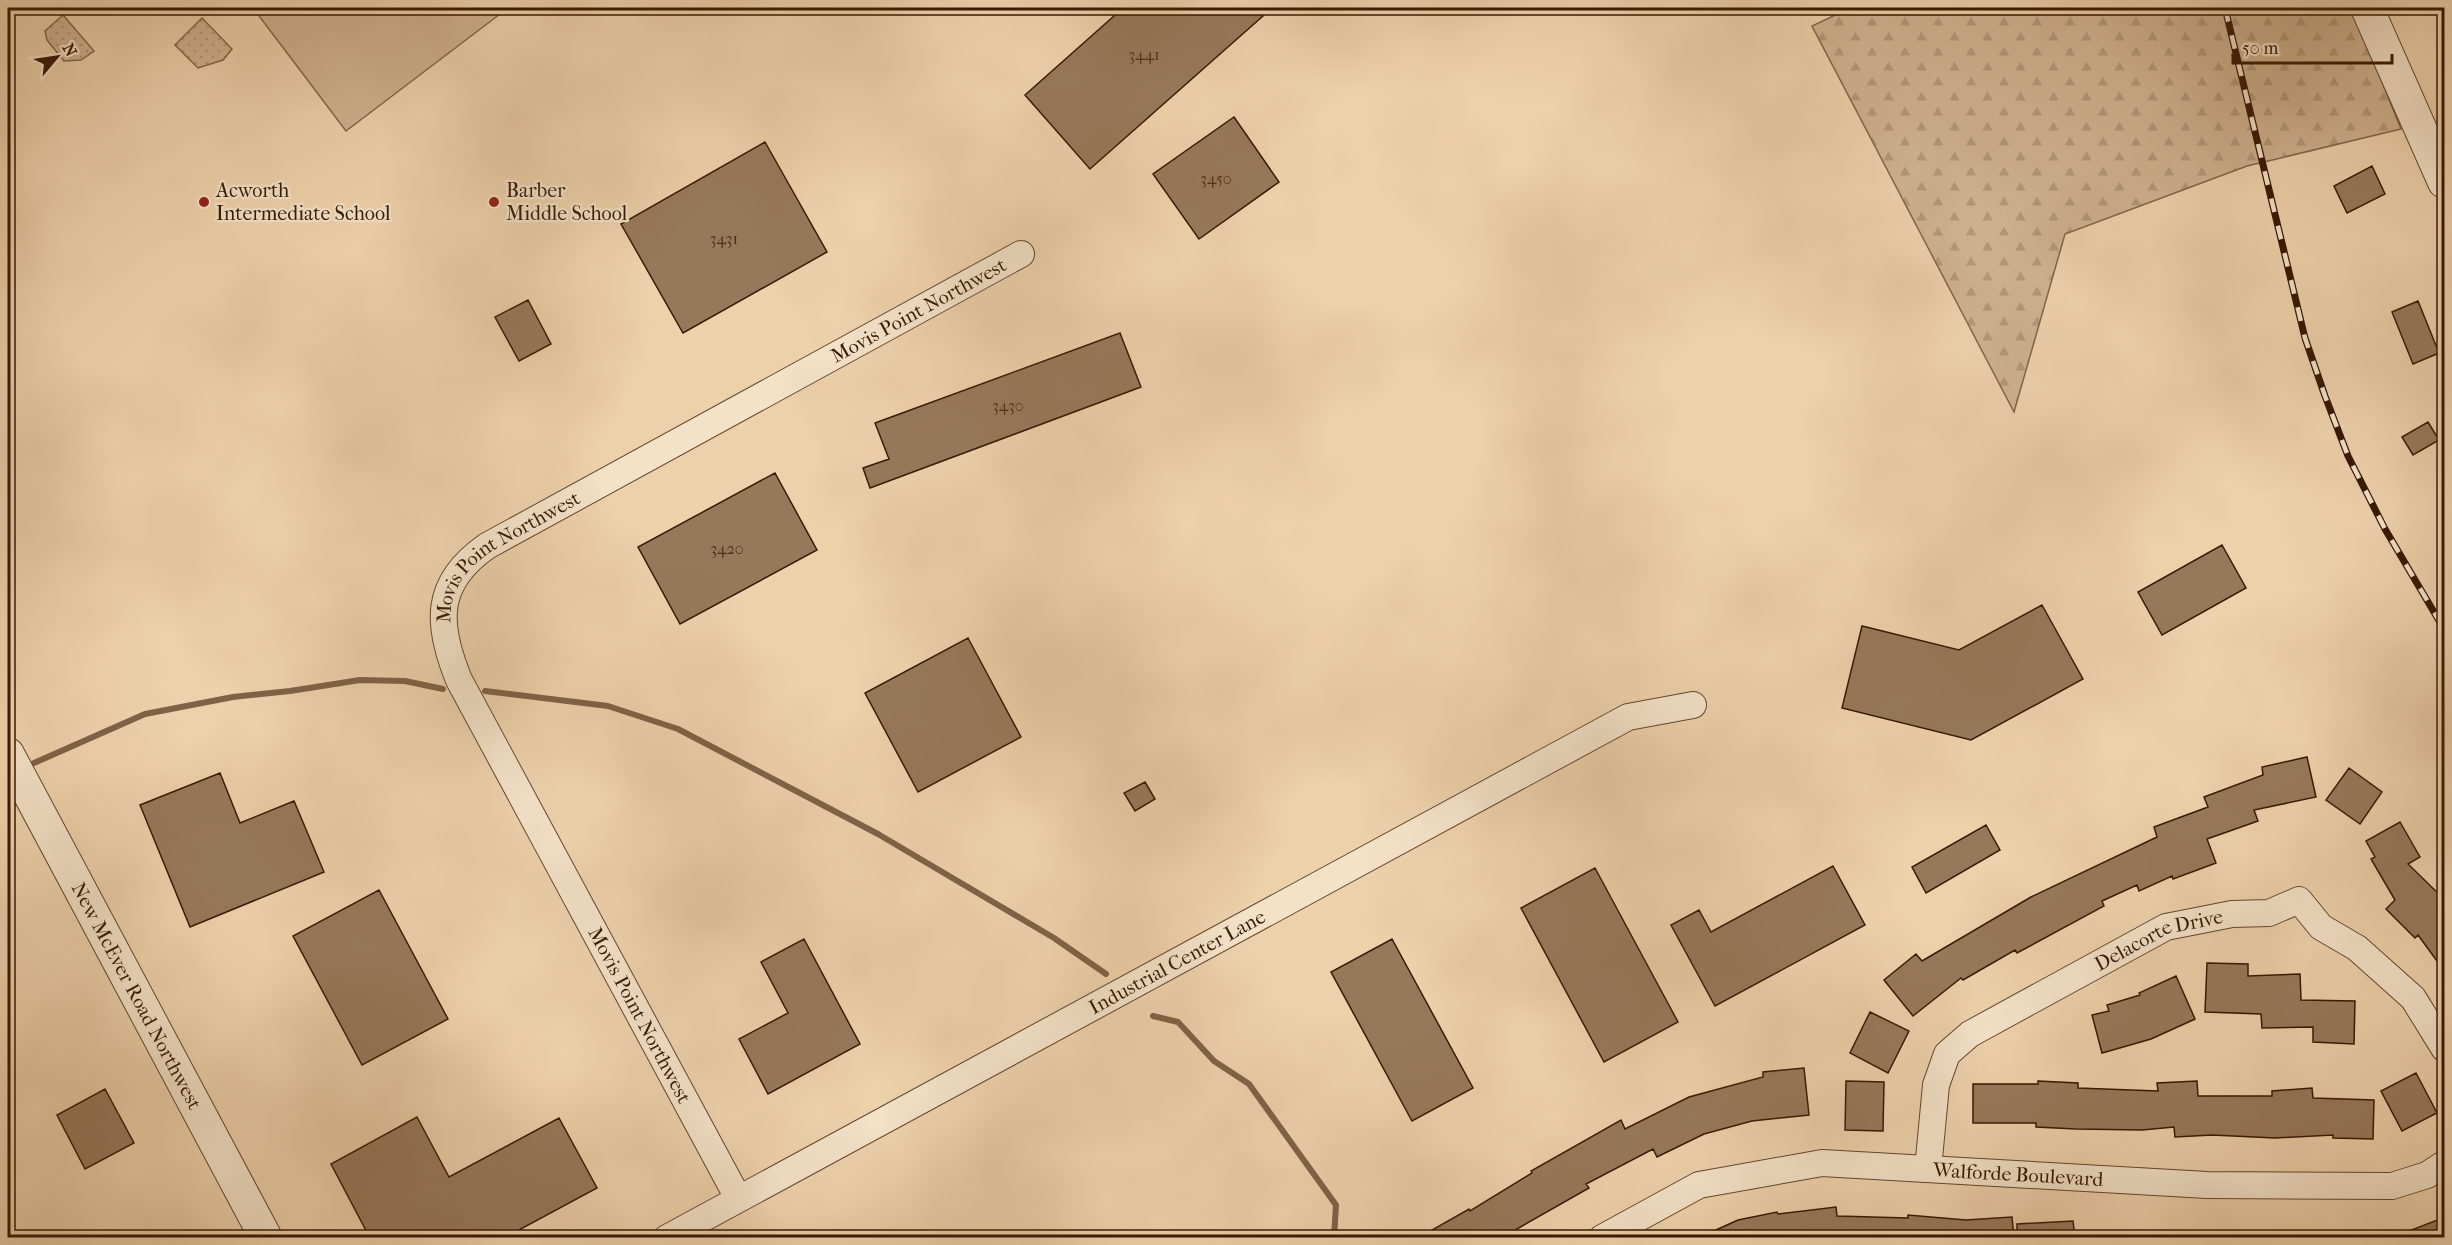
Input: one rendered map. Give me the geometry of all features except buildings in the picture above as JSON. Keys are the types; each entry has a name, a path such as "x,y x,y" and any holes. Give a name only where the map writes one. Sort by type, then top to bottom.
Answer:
{"street":[{"path":"2367,8 2445,182"},
{"name":"Movis Point Northwest","path":"738,1198 459,680 443,633 443,609 447,591 455,574 470,558 487,546 1021,254"},
{"name":"Industrial Center Lane","path":"667,1238 1628,717 1693,705"},
{"name":"New McEver Road Northwest","path":"8,754 266,1238"},
{"name":"Delacorte Drive","path":"1928,1169 1936,1085 1947,1054 1970,1034 2166,927 2232,914 2269,913 2299,900 2321,927 2357,948 2413,998 2445,1048"},
{"name":"Walforde Boulevard","path":"1602,1238 1699,1185 1822,1163 2207,1185 2392,1186 2427,1175 2445,1164"}],"green space":[{"path":"253,8 501,8 504,11 346,131"},
{"path":"1850,8 2352,8 2401,129 2247,166 2065,234 2014,412 1812,26"},
{"path":"63,15 94,51 81,60 64,61 47,40 45,31"},
{"path":"202,18 232,49 223,60 198,68 175,45"}],"waterway":[{"path":"34,763 145,714 233,697 360,680 405,681 443,689"},
{"path":"485,691 608,706 678,729 878,834 1054,938 1106,974"},
{"path":"1153,1016 1178,1022 1214,1061 1249,1084 1336,1205 1334,1238"}],"railway":[{"path":"2225,8 2305,338 2325,396 2348,456 2385,529 2444,629"}],"place":[{"name":"Acworth Intermediate School","path":"204,202"},
{"name":"Barber Middle School","path":"494,202"}]}
